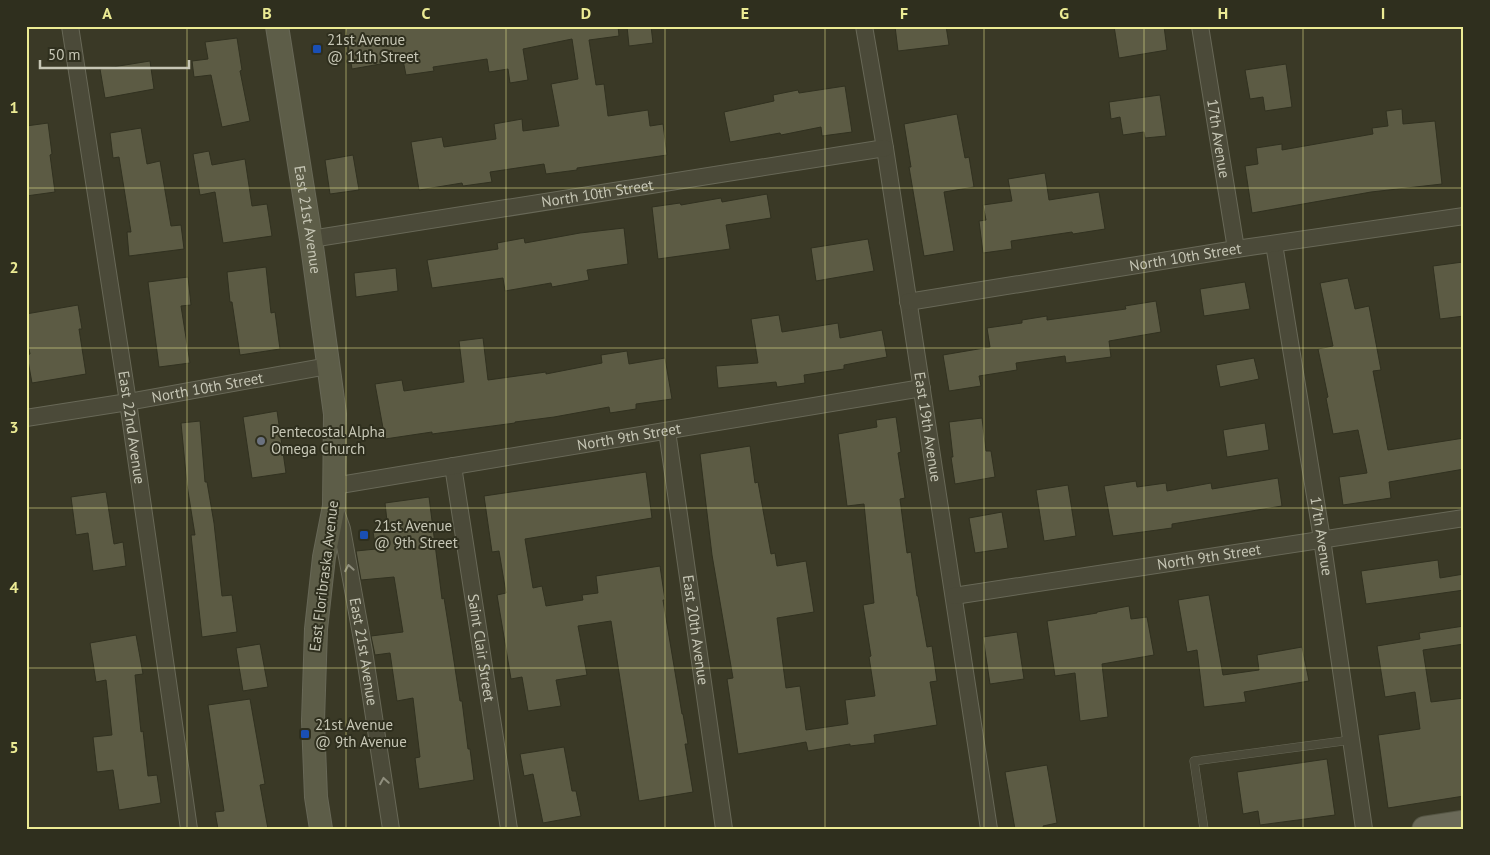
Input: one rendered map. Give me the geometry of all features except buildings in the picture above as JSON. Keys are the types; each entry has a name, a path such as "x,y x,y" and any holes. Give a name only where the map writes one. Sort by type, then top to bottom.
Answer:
{"main road":[{"path":"1425,829 1462,825"}],"street":[{"name":"East 22nd Avenue","path":"70,26 128,402 189,829"},
{"name":"East 21st Avenue","path":"277,26 311,239 335,414"},
{"name":"East 19th Avenue","path":"864,26 885,148 990,829"},
{"name":"17th Avenue","path":"1200,26 1236,249"},
{"name":"North 10th Street","path":"311,239 885,148"},
{"name":"North 10th Street","path":"908,302 1236,249 1464,216"},
{"name":"17th Avenue","path":"1274,244 1322,539 1364,829"},
{"name":"North 10th Street","path":"26,418 128,402 328,366"},
{"name":"North 9th Street","path":"334,496 453,466 667,432 922,388"},
{"name":"East Floribraska Avenue","path":"321,829 316,797 313,721 316,630 324,557 334,496 335,414"},
{"name":"East 20th Avenue","path":"667,432 724,829"},
{"name":"Saint Clair Street","path":"453,466 509,829"},
{"name":"East 21st Avenue","path":"334,496 342,529 364,651 391,829"},
{"name":"North 9th Street","path":"954,596 1464,518"}],"lane":[{"path":"1204,829 1194,761 1351,740"}],"place":[{"name":"21st Avenue @ 11th Street","path":"317,49"},
{"name":"Pentecostal Alpha Omega Church","path":"261,441"},
{"name":"21st Avenue @ 9th Street","path":"364,535"},
{"name":"21st Avenue @ 9th Avenue","path":"305,734"}]}
